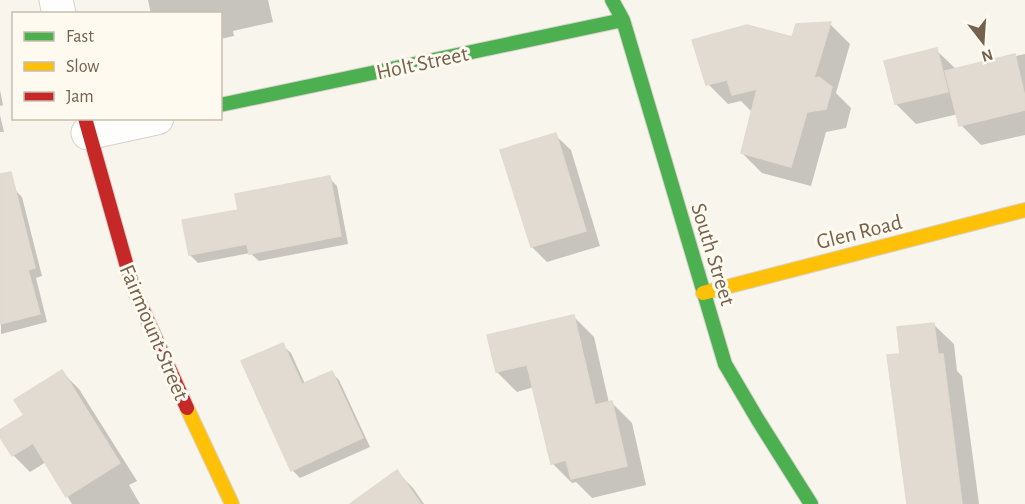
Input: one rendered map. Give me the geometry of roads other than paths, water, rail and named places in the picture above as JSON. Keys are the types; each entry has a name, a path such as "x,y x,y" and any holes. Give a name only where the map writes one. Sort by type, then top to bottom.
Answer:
{"street":[{"name":"South Street","path":"612,0 623,20 725,364 811,504"},
{"name":"Holt Street","path":"222,105 623,20"},
{"path":"86,126 139,120"},
{"name":"Fairmount Street","path":"86,126 133,288 232,504"},
{"name":"Glen Road","path":"703,292 1025,210"}]}
